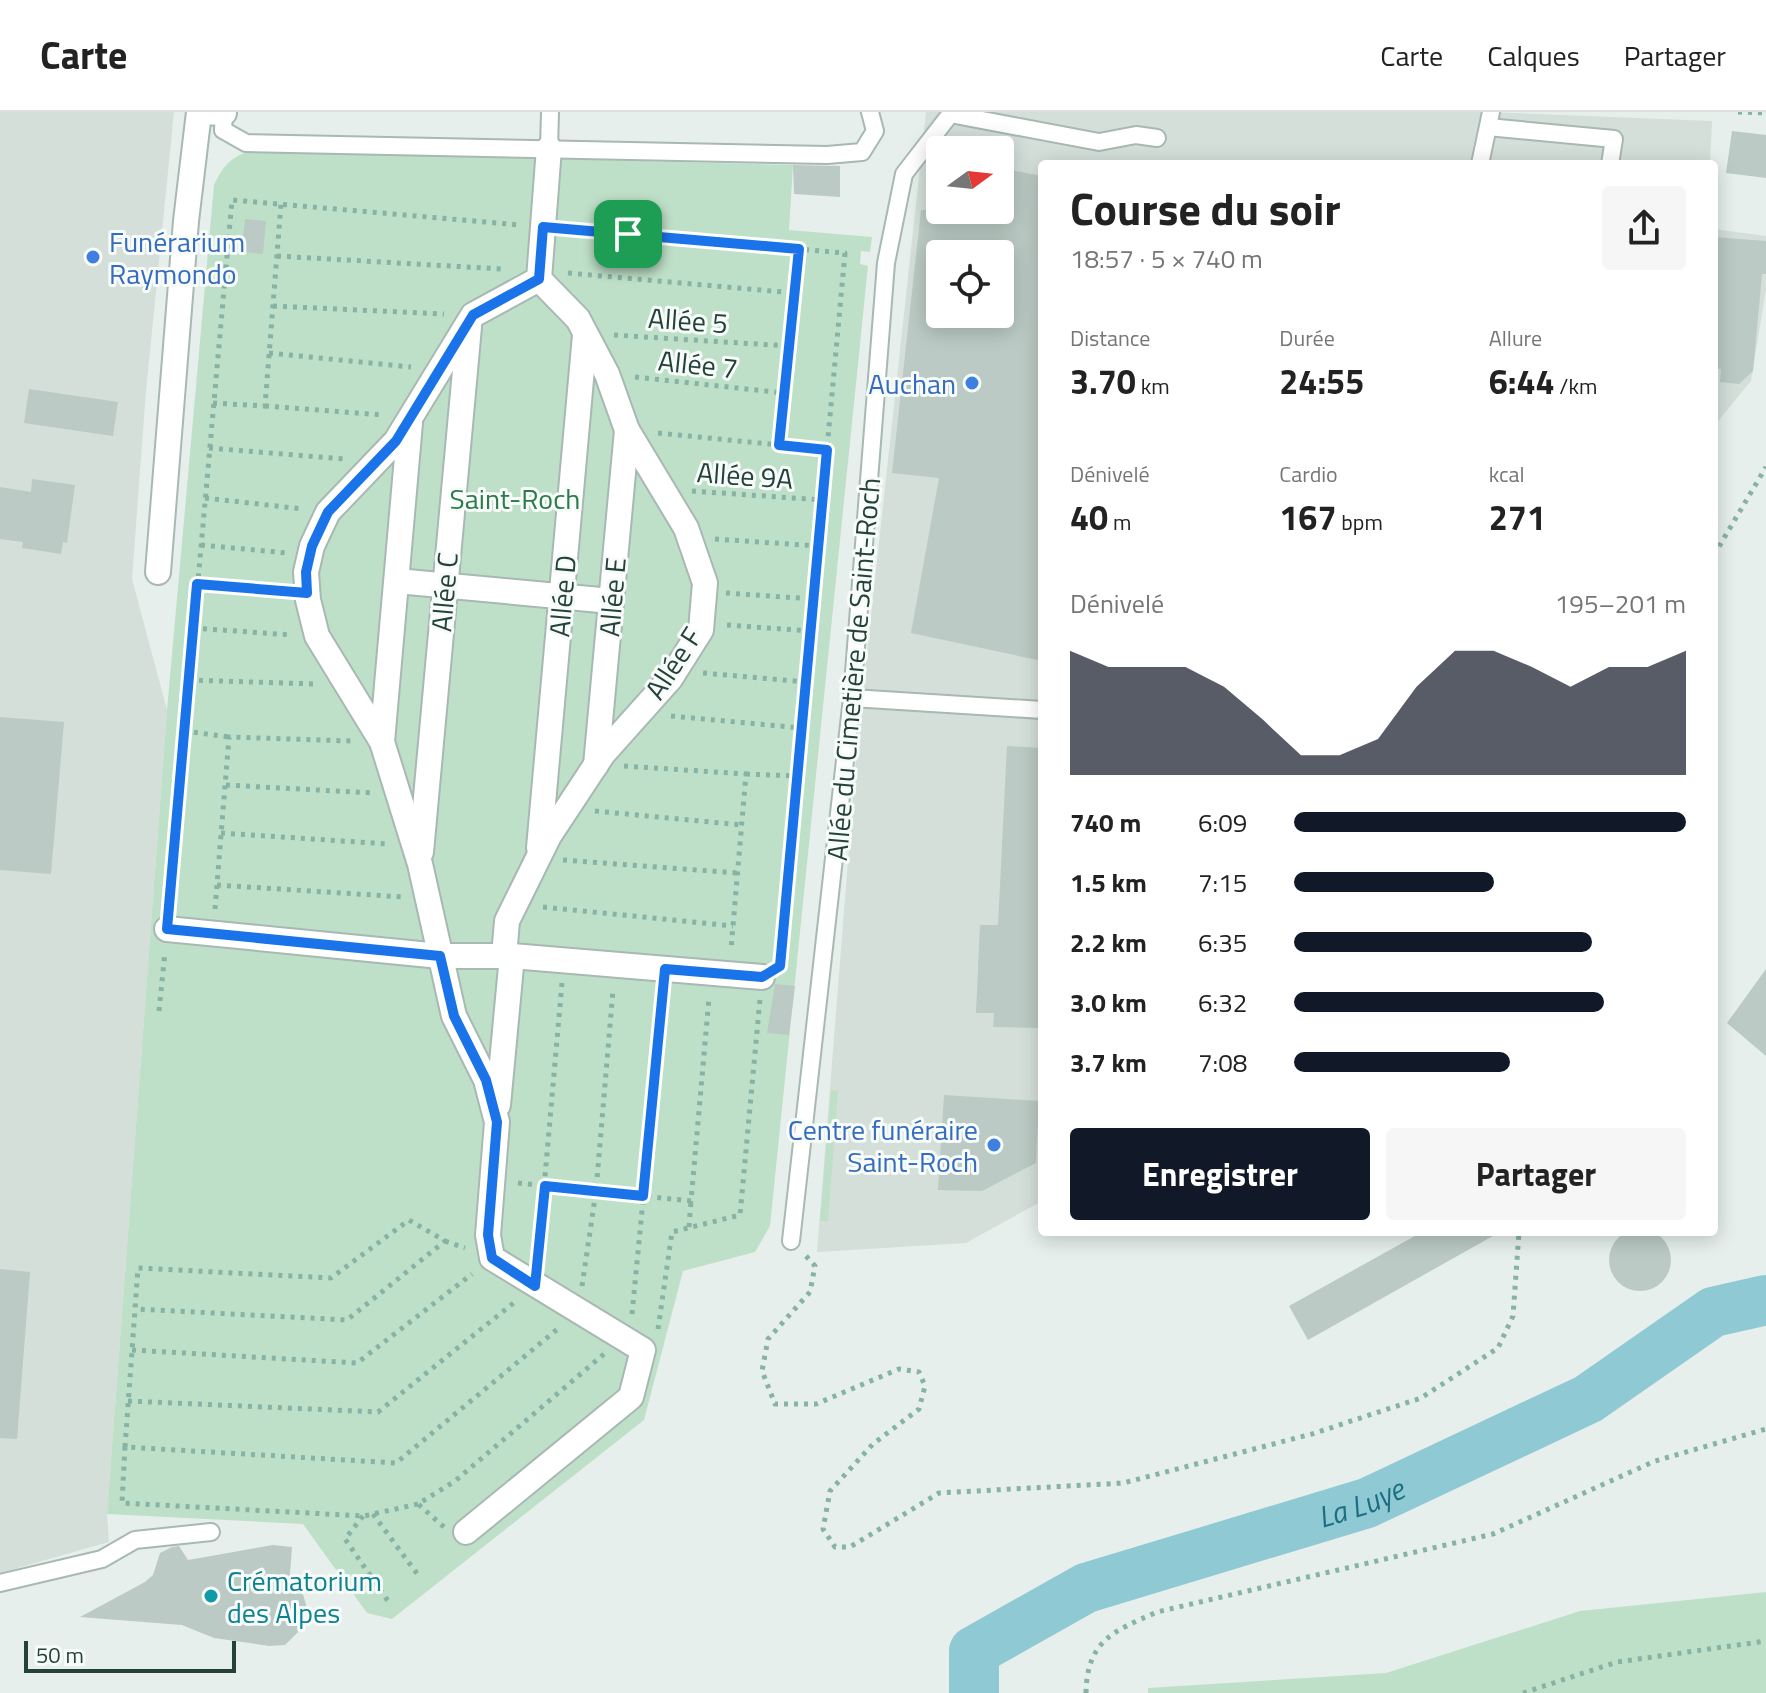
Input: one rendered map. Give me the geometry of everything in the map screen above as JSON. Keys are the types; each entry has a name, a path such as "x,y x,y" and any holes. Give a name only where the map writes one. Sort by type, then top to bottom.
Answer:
{"street":[{"path":"158,572 186,221 199,112 224,113"},
{"path":"497,1122 486,1080 454,1016 417,855 382,742 317,636 307,593 310,556 328,512 396,441 471,318 539,275 549,148"},
{"name":"Allée F","path":"492,1258 488,1235 508,956 507,921 538,858 596,765 675,671 701,630 704,591 690,538 665,489 627,430 607,374 578,319 539,275"},
{"name":"Allée C","path":"417,855 471,318"},
{"name":"Allée D","path":"538,858 585,333"},
{"path":"382,742 411,417"},
{"name":"Allée E","path":"596,765 627,430"},
{"path":"397,581 611,601"},
{"path":"167,929 440,956 508,956 762,977"},
{"path":"466,1532 631,1397 633,1344 492,1258"}],"lane":[{"path":"549,148 550,112"},
{"path":"224,113 223,130 246,143 827,155 862,152 875,131 870,112"},
{"path":"951,113 1099,142 1136,135 1157,138"},
{"name":"Allée du Cimetière de Saint-Roch","path":"791,1241 852,698 886,263 904,174 951,113"},
{"path":"1481,160 1489,120 1614,139 1611,160"},
{"path":"852,698 1038,710"},
{"path":"0,1583 102,1559 135,1540 211,1532"}],"path":[{"path":"1738,112 1766,113"},
{"path":"159,1011 232,200 845,253 780,966 762,977 740,1215 672,1232 660,1327 633,1344 455,1481 418,1504 364,1516 122,1503 138,1268 331,1278 409,1220 445,1241 492,1258"},
{"path":"265,406 281,204"},
{"path":"779,445 799,249"},
{"path":"277,256 794,293"},
{"path":"273,306 471,318"},
{"name":"Allée 5","path":"585,333 789,346"},
{"path":"269,353 439,370"},
{"name":"Allée 7","path":"607,374 784,393"},
{"path":"213,403 411,417"},
{"path":"627,430 827,450"},
{"path":"209,448 376,462"},
{"path":"1718,548 1766,467"},
{"name":"Allée 9A","path":"665,489 822,500"},
{"path":"205,498 328,512"},
{"path":"690,538 818,546"},
{"path":"201,545 310,556"},
{"path":"197,584 307,593"},
{"path":"704,591 813,599"},
{"path":"702,623 810,631"},
{"path":"193,628 317,636"},
{"path":"675,671 806,682"},
{"path":"189,680 346,685"},
{"path":"639,713 801,728"},
{"path":"184,731 229,737 382,742"},
{"path":"213,933 229,737"},
{"path":"596,765 797,776"},
{"path":"689,1227 720,974 733,926 746,774"},
{"path":"226,785 398,794"},
{"path":"568,808 742,825"},
{"path":"221,833 417,855"},
{"path":"538,858 738,873"},
{"path":"217,885 427,898"},
{"path":"515,905 733,926"},
{"path":"128,1401 378,1412 535,1286 564,960"},
{"path":"125,1447 396,1463 578,1312 596,1191 615,965"},
{"path":"633,1344 633,1311 665,969"},
{"path":"912,1136 932,1139"},
{"path":"492,1180 691,1201"},
{"path":"791,1241 815,1266 810,1292 768,1339 762,1371 775,1404 816,1404 899,1369 919,1372 925,1386 919,1409 873,1444 830,1491 823,1529 835,1547 850,1547 939,1493 1123,1483 1312,1434 1421,1398 1498,1348 1513,1316 1519,1236"},
{"path":"136,1309 347,1320 445,1241"},
{"path":"132,1350 357,1363 492,1258"},
{"path":"1086,1693 1093,1653 1108,1636 1157,1612 1493,1534 1655,1461 1766,1429"},
{"path":"418,1504 446,1529 466,1532"},
{"path":"373,1514 418,1575"},
{"path":"364,1516 345,1539 388,1601"},
{"path":"1523,1693 1617,1662 1766,1641"}],"shaded area":[{"path":"0,112 174,112 146,391 132,579 167,710 107,1514 109,1542 0,1573"},
{"path":"926,112 1490,112 1712,121 1710,160 1038,160 1038,1203 966,1243 817,1252 858,735"},
{"path":"1718,230 1766,236 1766,289 1751,381 1718,421"}],"green space":[{"name":"Saint-Roch","path":"256,151 793,165 789,230 872,237 870,252 861,251 860,264 868,266 770,1226 755,1252 683,1271 644,1420 392,1619 367,1613 303,1524 107,1514 167,710 214,185 230,162 241,154"},
{"path":"831,1090 838,1091 828,1221 820,1221"},
{"path":"1766,1592 1766,1693 1148,1693 1148,1688 1386,1673 1580,1611"}],"building":[{"path":"1732,131 1766,135 1766,178 1726,173"},
{"path":"793,165 840,166 840,197 794,194"},
{"path":"1014,171 1038,175 1038,660 911,633 939,478 892,473 921,210 926,210 926,224 1014,224"},
{"path":"245,219 266,221 263,254 241,252"},
{"path":"1718,237 1766,241 1766,274 1762,274 1753,371 1739,384 1720,382 1721,369 1718,369"},
{"path":"29,389 118,402 113,436 24,423"},
{"path":"32,479 75,485 67,543 63,542 61,554 22,548 23,542 0,539 0,487 31,492"},
{"path":"0,717 64,722 51,874 0,870"},
{"path":"1007,746 1038,748 1038,1028 993,1027 994,1013 976,1013 980,925 998,925"},
{"path":"1766,969 1766,1056 1727,1023"},
{"path":"775,984 795,986 789,1035 767,1033"},
{"name":"Centre funéraire Saint-Roch","path":"944,1095 1038,1101 1036,1163 982,1191 938,1190"},
{"path":"1415,1236 1493,1236 1308,1340 1289,1306"},
{"path":"1621,1236 1659,1236 1668,1248 1671,1260 1668,1272 1662,1282 1652,1288 1640,1291 1628,1288 1618,1282 1612,1272 1609,1260 1612,1248"},
{"path":"0,1269 30,1272 17,1439 0,1438"},
{"name":"Crématorium des Alpes","path":"273,1545 292,1547 290,1574 302,1591 307,1608 300,1630 285,1645 269,1646 214,1638 182,1625 80,1617 145,1582 153,1575 160,1553 172,1547 179,1546 188,1560"}],"waterway":[{"name":"La Luye","path":"974,1693 974,1651 1086,1588 1367,1503 1588,1399 1713,1312 1766,1300"}],"place":[{"name":"Funérarium Raymondo","path":"93,257"},
{"name":"Auchan","path":"972,383"},
{"name":"Centre funéraire Saint-Roch","path":"994,1145"},
{"name":"Crématorium des Alpes","path":"211,1596"}],"route":[{"path":"543,227 628,234 799,249 779,445 827,450 780,966 762,977 665,969 643,1196 545,1186 535,1286 492,1258 488,1235 497,1122 486,1080 454,1016 440,956 167,929 197,584 307,593 306,572 312,546 328,512 396,441 473,315 539,279 543,227"}]}
